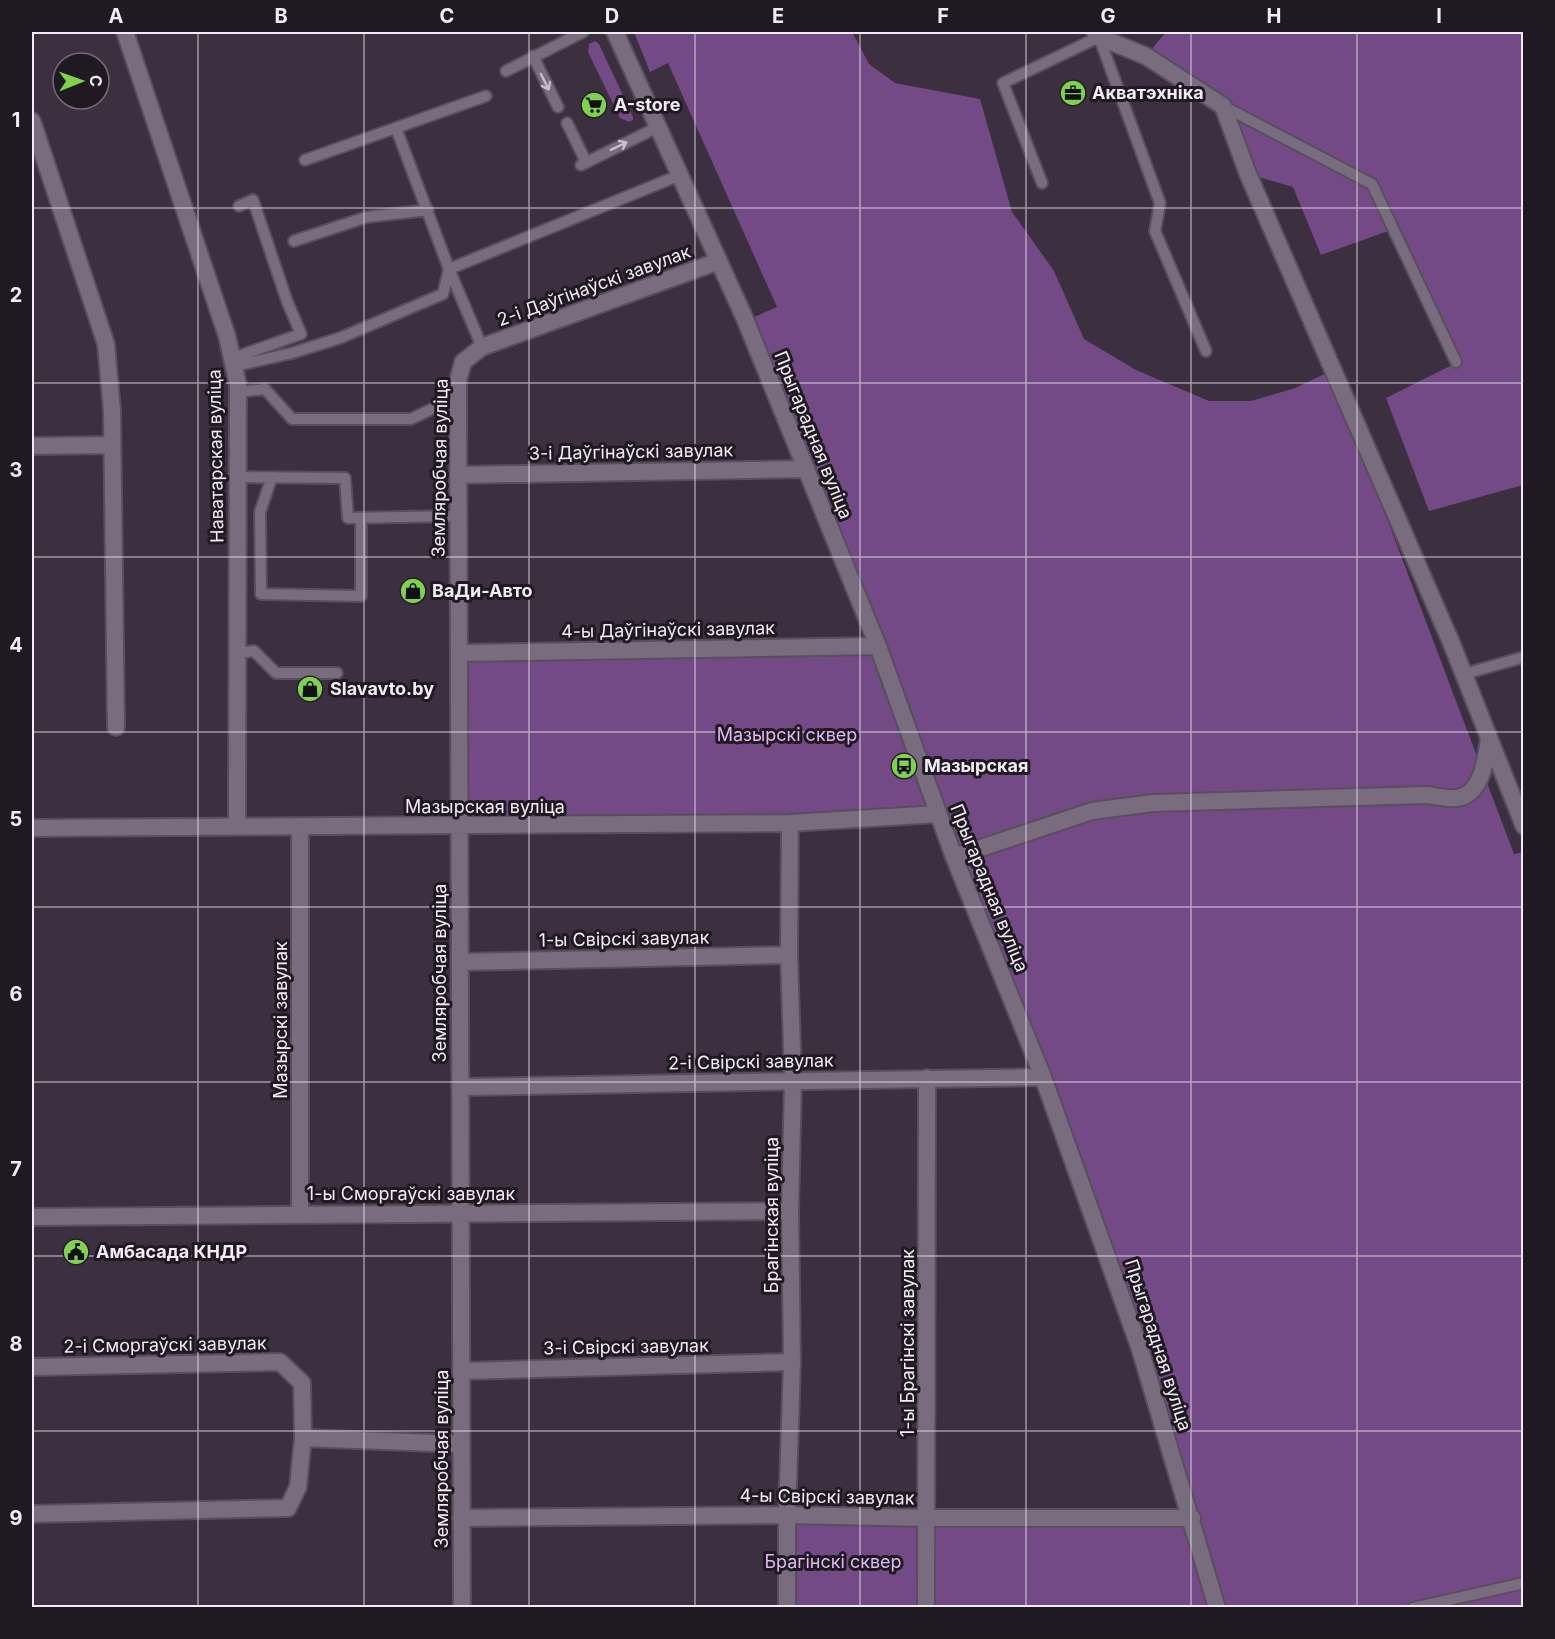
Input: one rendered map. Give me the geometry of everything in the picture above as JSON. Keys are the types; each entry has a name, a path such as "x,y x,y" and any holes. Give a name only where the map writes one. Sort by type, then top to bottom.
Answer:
{"street":[{"name":"Наватарская вуліца","path":"125,32 193,223 234,362 238,392 237,826"},
{"name":"Прыгарадная вуліца","path":"615,32 745,319 878,646 954,857 1043,1077 1140,1349 1217,1608"},
{"path":"1097,34 1146,56 1222,106 1248,174 1464,674 1524,826"},
{"path":"32,121 106,344 112,411 116,727"},
{"name":"2-і Даўгінаўскі завулак","path":"482,347 719,261"},
{"name":"Земляробчая вуліца","path":"462,1608 458,381 463,362 482,347"},
{"path":"32,446 112,446"},
{"name":"3-і Даўгінаўскі завулак","path":"458,475 805,469"},
{"name":"4-ы Даўгінаўскі завулак","path":"459,653 878,646"},
{"path":"954,857 1092,811 1153,803 1427,795 1458,799 1473,789 1484,770 1489,739"},
{"name":"Мазырская вуліца","path":"32,828 460,827 790,823 938,814"},
{"name":"Брагінская вуліца","path":"787,1608 787,1515 792,1362 790,1211 793,1080 789,955 790,823"},
{"name":"Мазырскі завулак","path":"300,827 300,1213"},
{"name":"1-ы Свірскі завулак","path":"460,962 789,955"},
{"name":"2-і Свірскі завулак","path":"460,1087 1043,1077"},
{"name":"1-ы Брагінскі завулак","path":"926,1608 927,1078"},
{"name":"1-ы Сморгаўскі завулак","path":"32,1217 300,1213 790,1211"},
{"name":"2-і Сморгаўскі завулак","path":"32,1367 280,1362 302,1383 303,1438 298,1487 288,1508 32,1514"},
{"name":"3-і Свірскі завулак","path":"461,1371 792,1362"},
{"path":"303,1438 461,1444"},
{"name":"4-ы Свірскі завулак","path":"461,1518 787,1515 927,1518 1192,1518"}],"lane":[{"path":"506,71 583,32"},
{"path":"1042,183 1003,83 1097,34 1160,203 1155,231 1206,351"},
{"path":"533,56 558,107"},
{"path":"305,160 486,96"},
{"path":"1222,106 1372,184 1456,362"},
{"path":"567,123 583,163 658,127"},
{"path":"396,128 449,269 482,347"},
{"path":"449,269 680,175"},
{"path":"234,362 301,333 287,301 253,200 239,206"},
{"path":"294,241 367,217 428,210"},
{"path":"234,362 292,353 340,338 443,294 449,269"},
{"path":"238,392 265,389 292,419 411,419 438,406 458,404"},
{"path":"238,477 345,478 348,519 458,516"},
{"path":"272,477 260,512 261,594 361,596 361,518"},
{"path":"238,653 254,651 276,673 337,673"},
{"path":"1464,674 1524,657"},
{"path":"1413,1608 1524,1583"}],"green space":[{"name":"Брагінскі сквер","path":"634,32 852,32 869,64 895,83 980,99 1012,212 1054,271 1084,339 1136,370 1209,401 1251,401 1295,388 1331,371 1514,854 1523,852 1523,1607 787,1607 787,1515 1192,1518 1142,1348 747,320 777,307 668,63 650,72"},
{"path":"1523,32 1523,485 1429,511 1386,398 1456,363 1391,230 1321,255 1293,187 1248,174 1223,106 1146,56 1165,33"},
{"path":"595,41 599,44 633,117 633,120 629,122 620,118 588,52 589,44"},
{"name":"Мазырскі сквер","path":"878,646 938,814 460,827 459,653"}],"place":[{"name":"Акватэхніка","path":"1073,93"},
{"name":"А-store","path":"594,105"},
{"name":"ВаДи-Авто","path":"413,591"},
{"name":"Slavavto.by","path":"310,689"},
{"name":"Мазырская","path":"904,766"},
{"name":"Амбасада КНДР","path":"76,1252"}]}
